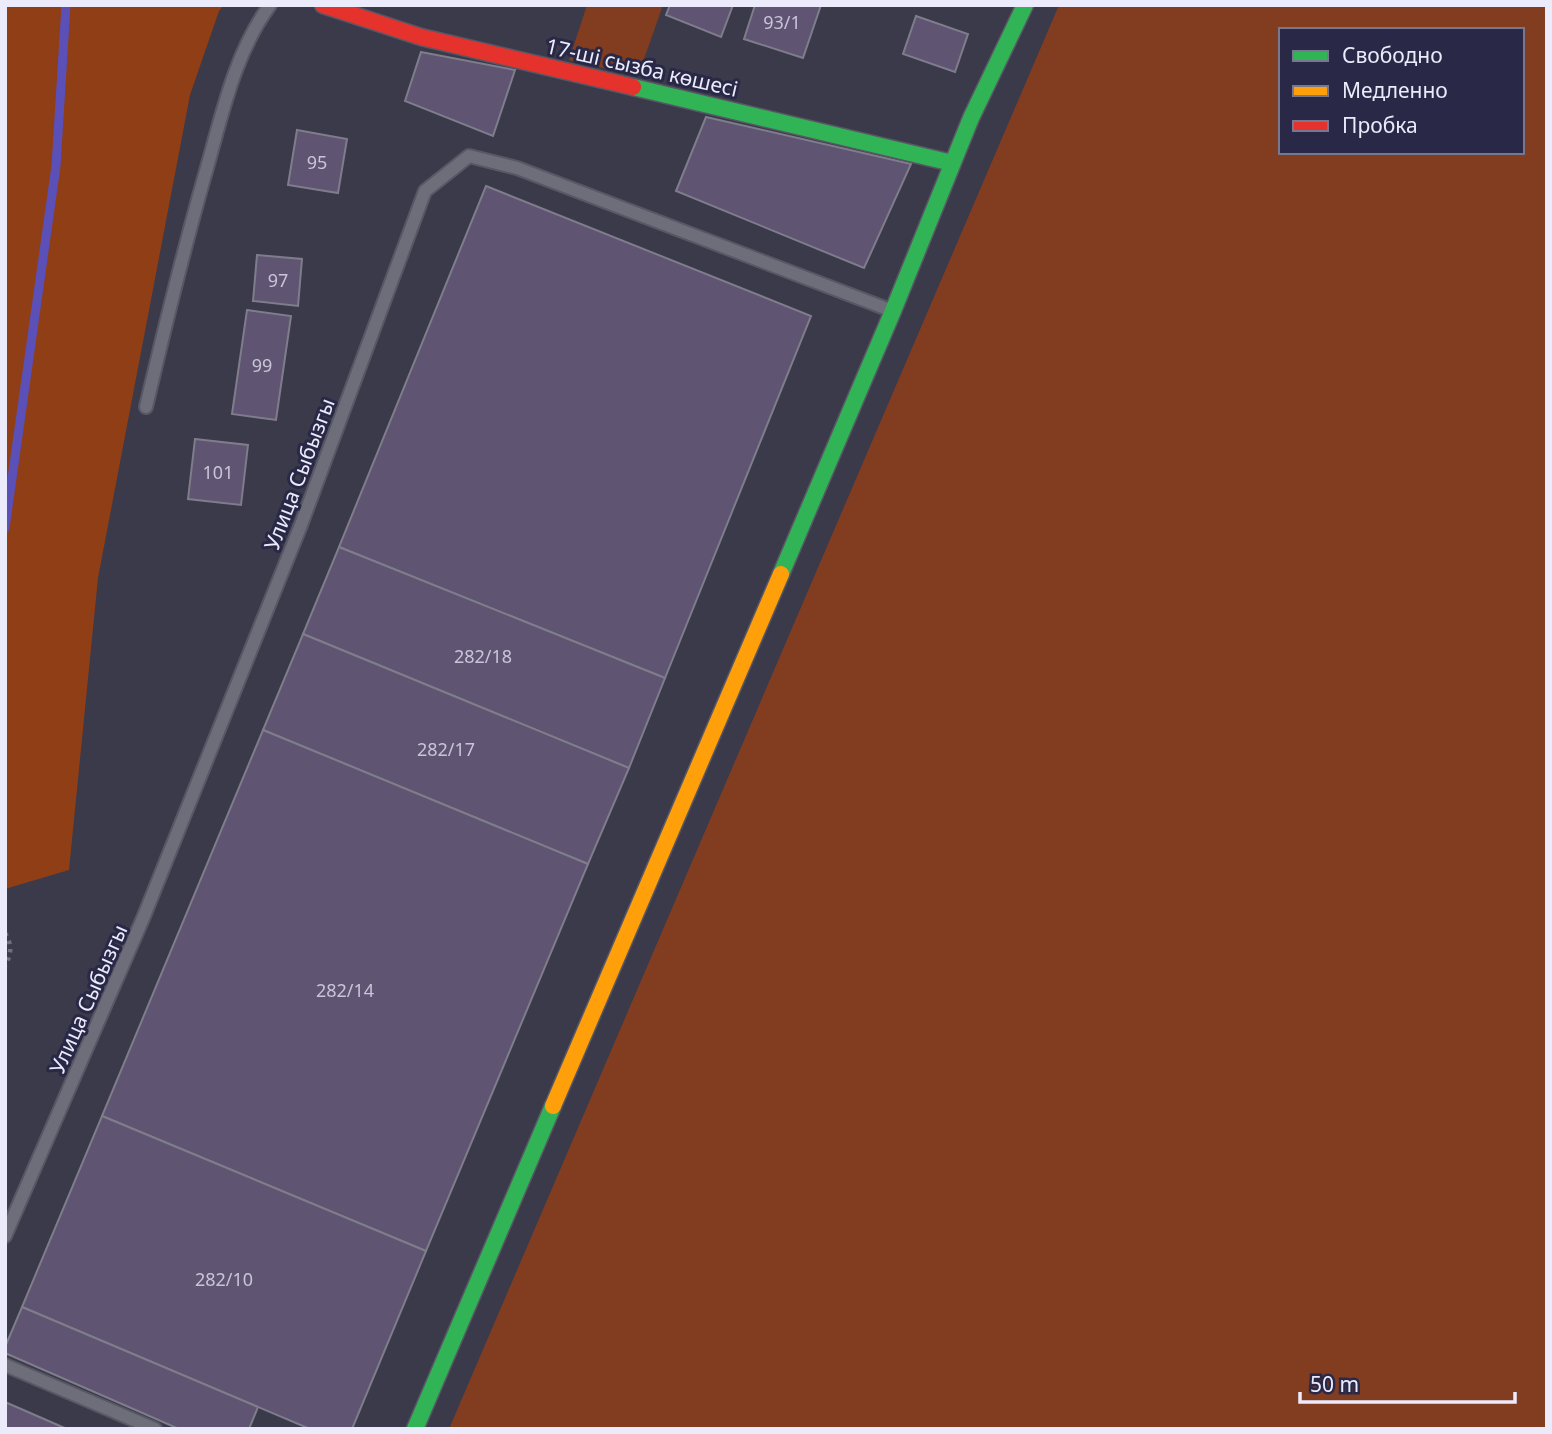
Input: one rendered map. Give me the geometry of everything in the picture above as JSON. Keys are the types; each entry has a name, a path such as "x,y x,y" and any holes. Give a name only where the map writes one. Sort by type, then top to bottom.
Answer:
{"street":[{"name":"17-ші сызба көшесі","path":"323,5 421,37 952,163"},
{"path":"415,1429 893,311 952,163 1025,5"}],"lane":[{"path":"146,407 179,267 220,120 246,45 255,25 270,5"},
{"name":"Улица Сыбызгы","path":"5,1236 139,929 180,828 301,525 425,191 469,156 517,168 893,311"},
{"path":"5,1365 155,1429"}],"path":[{"path":"5,933 12,954 5,966"}],"shaded area":[{"path":"5,5 224,5 219,11 190,95 98,578 69,870 5,889"},
{"path":"587,5 663,5 638,76 569,60"},
{"path":"1059,5 1547,5 1547,1429 449,1429"}],"building":[{"path":"670,5 733,5 721,37 666,15"},
{"path":"755,5 821,5 803,58 744,39"},
{"path":"916,16 968,34 955,72 903,54"},
{"path":"421,52 515,70 493,136 405,101"},
{"path":"706,117 911,164 864,268 676,191"},
{"path":"297,130 347,139 338,193 288,185"},
{"path":"486,186 811,316 665,678 339,547"},
{"path":"257,255 302,259 298,306 253,301"},
{"path":"247,310 291,316 276,420 232,414"},
{"path":"195,439 248,445 241,505 188,499"},
{"path":"339,547 665,678 629,768 303,634"},
{"path":"303,634 629,768 588,864 263,730"},
{"path":"263,730 588,864 426,1251 102,1116"},
{"path":"102,1116 426,1251 352,1429 310,1429 22,1307"},
{"path":"22,1307 258,1407 249,1429 179,1429 5,1353"},
{"path":"5,1402 67,1429 5,1429"}],"waterway":[{"path":"5,528 56,166 66,5"}],"traffic: fast":[{"path":"781,574 893,311 971,118 1025,5"},
{"path":"633,87 952,163"},
{"path":"415,1429 553,1106"}],"traffic: slow":[{"path":"553,1106 781,574"}],"traffic: jam":[{"path":"323,5 421,37 633,87"}]}
